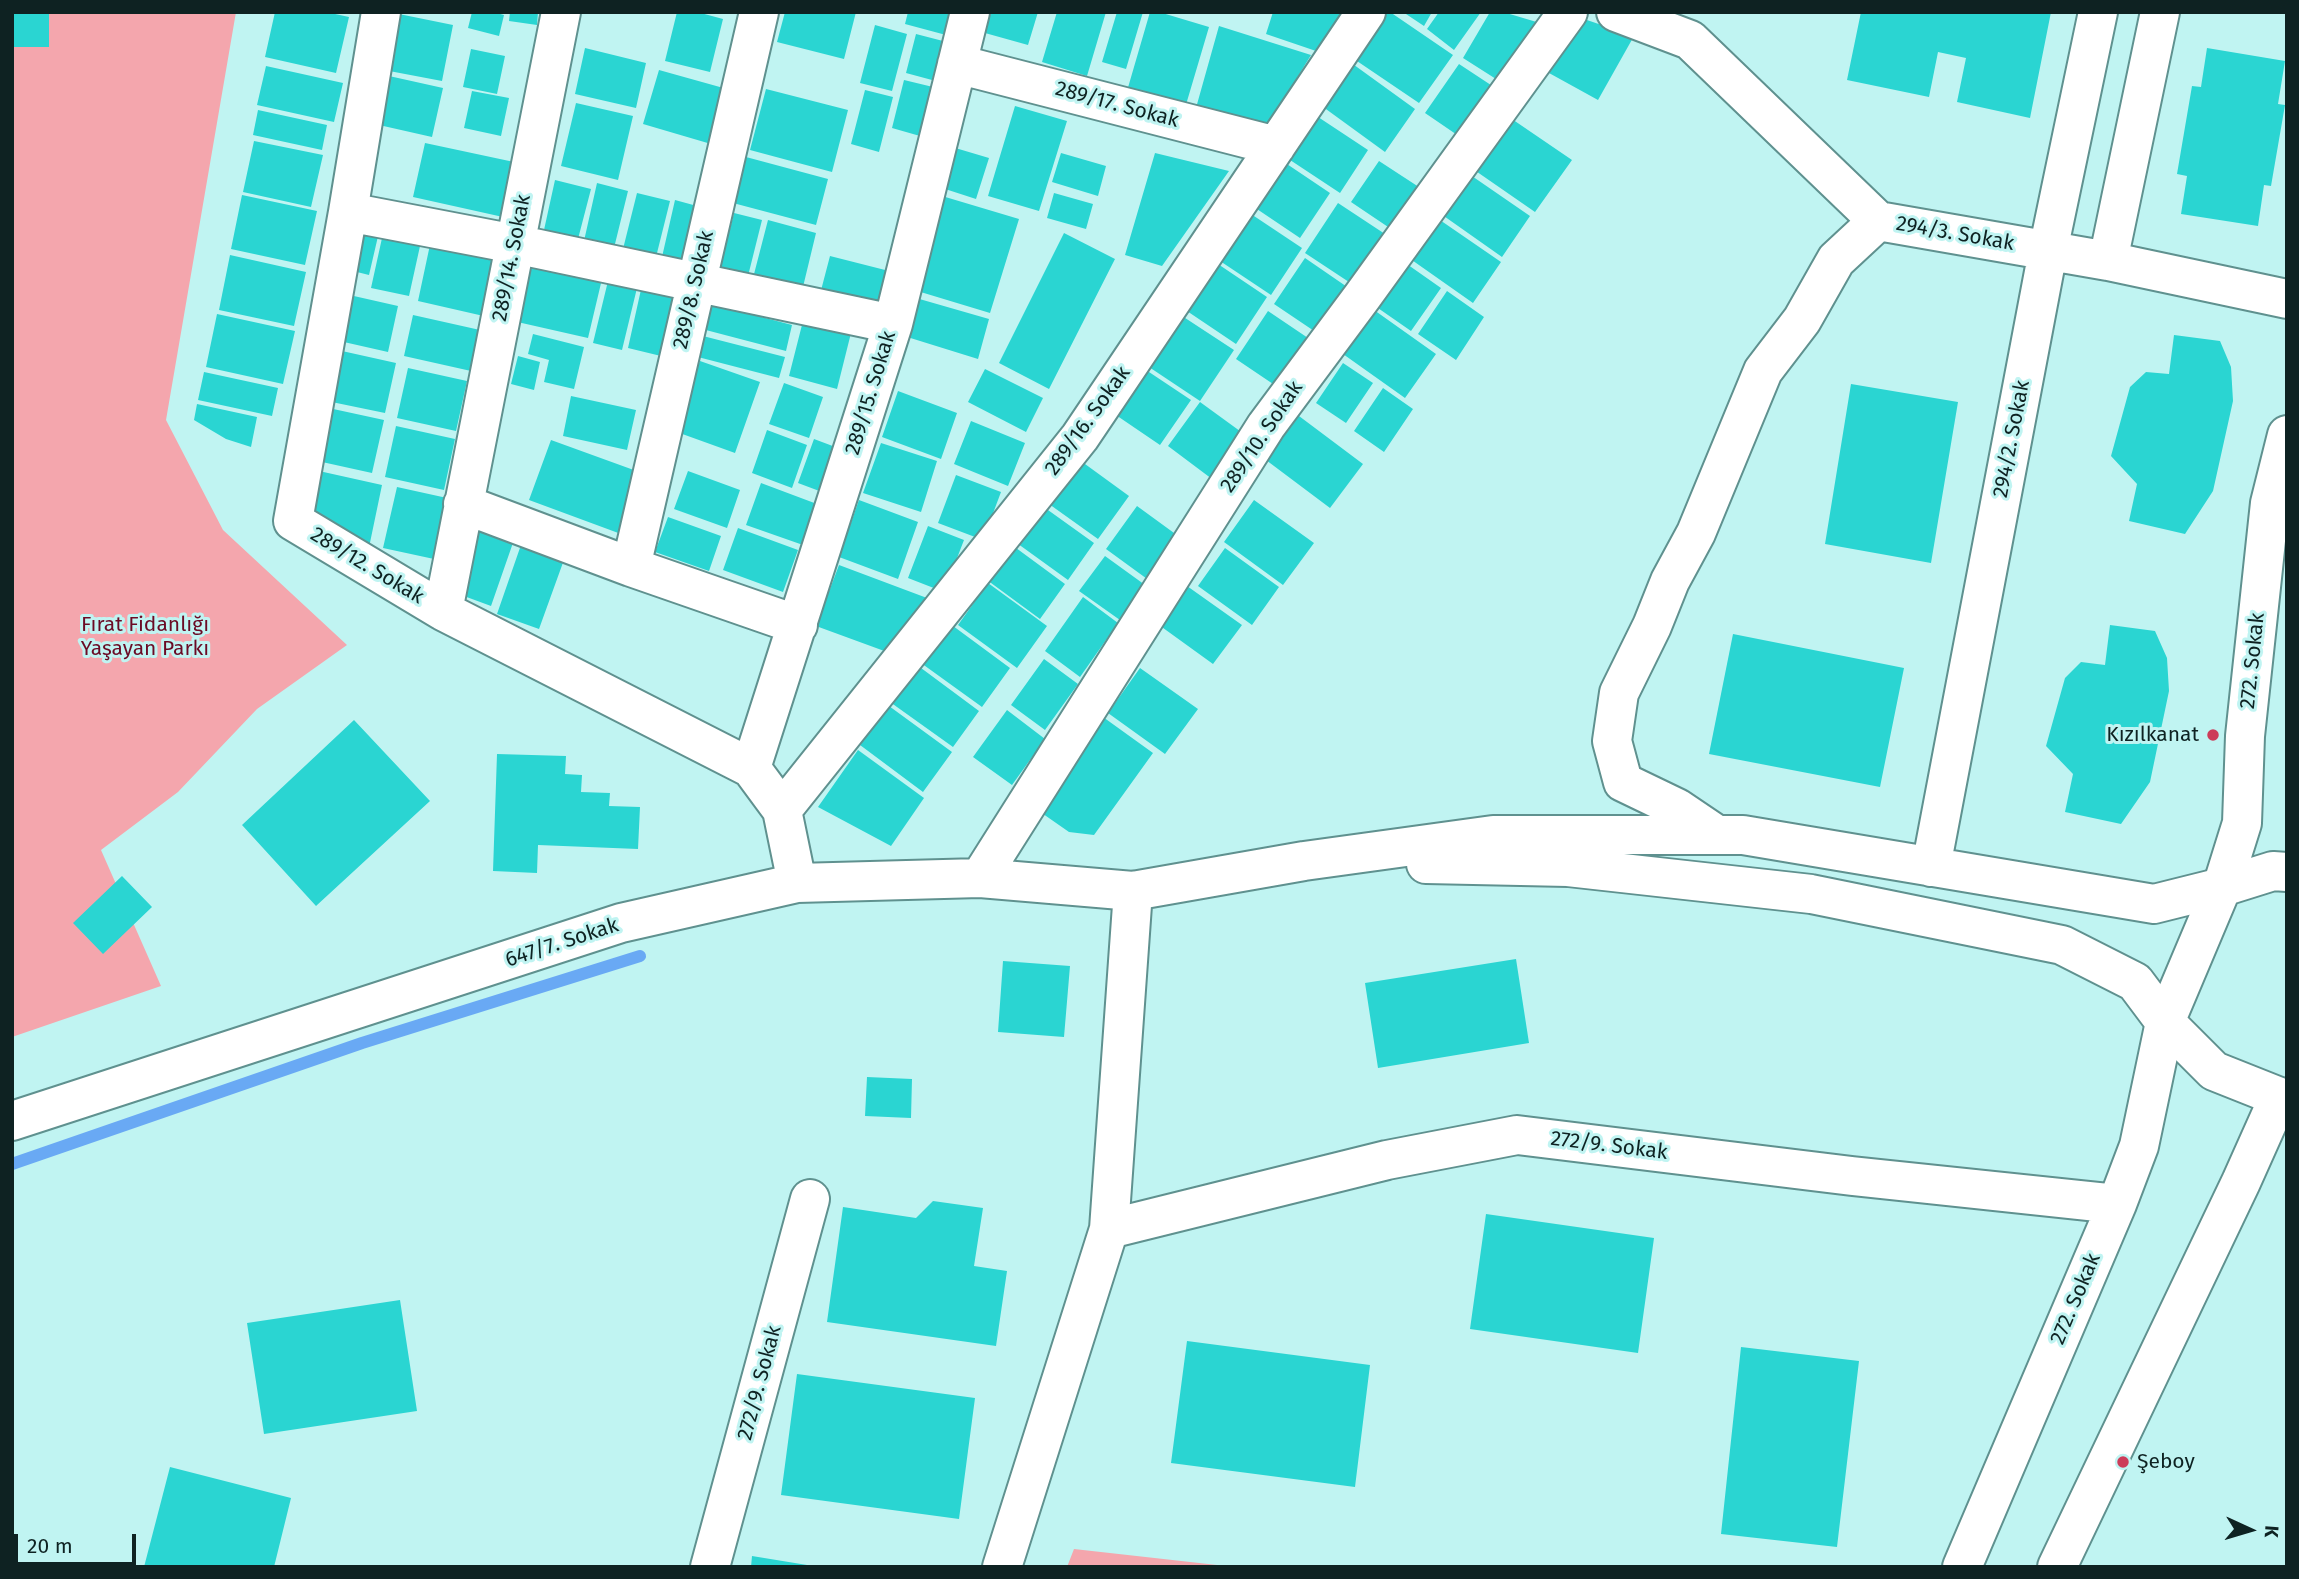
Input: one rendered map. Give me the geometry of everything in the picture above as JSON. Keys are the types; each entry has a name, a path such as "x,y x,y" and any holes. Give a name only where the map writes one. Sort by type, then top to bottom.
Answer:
{"street":[{"name":"289/12. Sokak","path":"380,12 348,212 293,521 443,611 751,768 782,810 797,883"},
{"name":"289/14. Sokak","path":"443,611 561,12"},
{"name":"289/8. Sokak","path":"631,567 759,12"},
{"name":"289/15. Sokak","path":"751,768 893,324 970,12"},
{"name":"289/16. Sokak","path":"782,810 1080,437 1366,12"},
{"name":"289/10. Sokak","path":"980,878 1266,426 1568,12"},
{"path":"1616,12 1695,26"},
{"name":"294/2. Sokak","path":"1931,867 2048,251 2098,12"},
{"path":"2108,261 2160,12"},
{"name":"294/3. Sokak","path":"1695,26 1878,221 2108,261 2287,299"},
{"name":"289/17. Sokak","path":"957,64 1276,146"},
{"path":"348,212 515,244 893,324"},
{"path":"1717,835 1677,808 1623,782 1612,741 1619,693 1696,533 1763,371 1802,320 1836,260 1878,221"},
{"name":"272. Sokak","path":"1962,1567 2117,1204 2139,1146 2165,1022 2222,887 2242,823 2245,736 2270,503 2287,435"},
{"path":"463,504 631,567 798,625"},
{"path":"1304,861 1493,835 1743,835 2154,904 2222,887 2273,870 2287,872"},
{"path":"1304,861 1568,867 1811,894 2062,944 2135,982 2165,1022 2214,1071 2284,1092 2057,1567"},
{"name":"647/7. Sokak","path":"12,1121 621,923 797,883 980,878 1133,891 1304,861"},
{"path":"1002,1567 1109,1229 1133,891"},
{"name":"272/9. Sokak","path":"1109,1229 1387,1160 1517,1135 1852,1176 2117,1204"},
{"name":"272/9. Sokak","path":"710,1567 810,1199"}],"green space":[{"name":"Fırat Fidanlığı Yaşayan Parkı","path":"12,12 236,12 166,420 223,530 347,645 257,709 178,792 101,850 161,986 12,1037"},
{"path":"1074,1549 1235,1567 1067,1567"}],"building":[{"path":"12,12 49,12 49,47 12,47"},
{"path":"275,12 326,12 349,17 336,73 265,57"},
{"path":"472,12 504,15 499,36 468,28"},
{"path":"510,12 538,12 537,25 509,21"},
{"path":"677,12 697,12 723,19 710,72 665,61"},
{"path":"785,12 856,12 844,59 777,42"},
{"path":"908,12 952,12 946,35 905,24"},
{"path":"991,12 1038,12 1028,45 985,33"},
{"path":"1057,12 1106,12 1087,76 1042,62"},
{"path":"1117,12 1143,12 1126,69 1102,62"},
{"path":"1150,12 1159,12 1209,27 1185,108 1127,91"},
{"path":"1273,12 1345,14 1316,51 1266,34"},
{"path":"1386,12 1390,12 1453,55 1419,103 1354,59"},
{"path":"1403,12 1432,12 1424,26"},
{"path":"1439,12 1481,12 1454,50 1427,29"},
{"path":"1490,12 1503,12 1550,26 1507,86 1463,58"},
{"path":"1861,12 2051,12 2030,118 1957,102 1966,58 1938,52 1929,97 1847,80"},
{"path":"394,13 453,25 442,81 384,70"},
{"path":"1581,18 1634,36 1598,100 1549,73"},
{"path":"875,25 907,34 892,91 860,83"},
{"path":"1219,26 1311,55 1262,135 1194,115"},
{"path":"916,34 943,41 932,80 906,73"},
{"path":"585,48 646,63 636,108 575,94"},
{"path":"2207,48 2285,61 2278,104 2285,105 2271,186 2264,185 2258,226 2181,214 2187,176 2177,174 2192,86 2201,87"},
{"path":"471,49 505,56 497,94 463,87"},
{"path":"1350,62 1415,109 1385,152 1319,104"},
{"path":"1459,64 1500,91 1466,141 1425,113"},
{"path":"266,66 343,83 334,122 257,105"},
{"path":"659,70 727,89 711,144 643,124"},
{"path":"389,76 443,88 432,137 379,125"},
{"path":"904,80 933,87 920,136 892,128"},
{"path":"766,89 848,110 832,172 750,150"},
{"path":"865,90 893,97 879,152 851,144"},
{"path":"472,91 509,98 501,136 464,128"},
{"path":"576,103 633,116 618,180 561,166"},
{"path":"1015,106 1067,121 1039,211 988,196"},
{"path":"258,110 327,125 322,150 253,135"},
{"path":"1309,111 1368,150 1340,193 1281,154"},
{"path":"1506,115 1572,160 1535,212 1470,167"},
{"path":"254,141 323,155 311,207 243,192"},
{"path":"425,143 514,162 503,217 413,197"},
{"path":"952,147 989,158 976,199 939,187"},
{"path":"1061,153 1106,166 1098,196 1052,182"},
{"path":"1155,153 1229,171 1162,266 1125,255"},
{"path":"746,157 828,179 816,225 733,203"},
{"path":"1278,158 1330,193 1300,238 1248,203"},
{"path":"1379,161 1425,191 1397,233 1351,202"},
{"path":"1469,174 1530,216 1502,257 1441,214"},
{"path":"555,180 591,189 578,239 544,230"},
{"path":"597,183 628,191 614,248 584,241"},
{"path":"637,193 670,201 656,257 623,249"},
{"path":"1054,193 1093,204 1086,229 1047,218"},
{"path":"242,195 317,211 305,265 231,249"},
{"path":"942,196 1019,219 990,313 914,290"},
{"path":"675,200 697,206 684,263 662,257"},
{"path":"1338,203 1388,236 1355,286 1305,253"},
{"path":"1245,210 1302,248 1271,295 1214,257"},
{"path":"734,213 762,220 747,280 719,272"},
{"path":"1437,218 1501,262 1473,303 1409,258"},
{"path":"768,220 816,233 802,291 753,278"},
{"path":"355,227 379,232 369,275 345,269"},
{"path":"384,229 422,237 409,296 371,288"},
{"path":"1064,233 1115,259 1049,389 999,363"},
{"path":"431,240 501,256 488,317 418,301"},
{"path":"230,255 306,272 294,326 219,310"},
{"path":"830,256 893,272 883,315 819,298"},
{"path":"1305,258 1353,291 1323,337 1274,304"},
{"path":"1212,260 1267,297 1236,344 1181,307"},
{"path":"528,262 602,279 588,338 513,321"},
{"path":"1404,262 1441,288 1411,331 1375,306"},
{"path":"608,281 637,288 622,350 593,343"},
{"path":"642,285 676,293 661,356 628,348"},
{"path":"1447,291 1484,317 1456,360 1418,334"},
{"path":"345,294 398,306 388,352 335,340"},
{"path":"916,298 989,319 978,359 904,336"},
{"path":"708,303 792,325 786,351 702,329"},
{"path":"1374,310 1436,354 1405,398 1343,354"},
{"path":"1268,311 1308,338 1276,386 1236,359"},
{"path":"1176,312 1234,350 1200,401 1143,363"},
{"path":"217,314 295,331 283,384 206,367"},
{"path":"413,315 480,330 471,371 404,356"},
{"path":"804,317 852,329 837,389 789,376"},
{"path":"533,334 584,347 574,389 544,382 549,360 528,354"},
{"path":"699,335 785,357 779,378 694,356"},
{"path":"2174,335 2220,341 2231,367 2233,401 2213,491 2185,534 2129,521 2137,484 2111,456 2130,387 2146,372 2169,374"},
{"path":"333,349 396,363 385,413 322,400"},
{"path":"518,356 540,362 534,390 511,384"},
{"path":"700,361 760,382 735,453 674,431"},
{"path":"1343,363 1373,383 1346,423 1316,403"},
{"path":"1140,366 1191,400 1160,445 1110,411"},
{"path":"408,368 467,381 456,431 397,418"},
{"path":"985,369 1043,398 1026,432 968,402"},
{"path":"204,372 278,388 272,416 198,400"},
{"path":"784,383 823,397 809,438 769,424"},
{"path":"1851,384 1958,402 1931,563 1825,544"},
{"path":"1383,388 1413,409 1384,452 1354,431"},
{"path":"898,391 957,413 941,459 882,437"},
{"path":"571,396 636,410 627,450 563,436"},
{"path":"1200,402 1244,434 1212,479 1168,446"},
{"path":"197,404 257,417 251,447 226,439 194,420"},
{"path":"324,407 384,420 372,473 313,460"},
{"path":"1299,416 1363,464 1330,508 1266,460"},
{"path":"971,421 1025,443 1008,486 954,464"},
{"path":"396,426 455,439 444,490 385,477"},
{"path":"767,430 807,445 792,488 752,473"},
{"path":"814,439 838,448 822,492 798,483"},
{"path":"551,440 642,473 621,534 529,500"},
{"path":"881,443 937,461 921,512 863,493"},
{"path":"1074,456 1129,496 1098,539 1042,499"},
{"path":"319,471 382,485 367,557 309,519"},
{"path":"688,471 740,490 727,528 674,509"},
{"path":"956,475 1001,492 983,540 938,523"},
{"path":"761,483 817,504 803,545 746,525"},
{"path":"397,487 447,498 434,559 383,548"},
{"path":"859,500 918,522 898,579 839,557"},
{"path":"1254,500 1314,543 1283,585 1224,542"},
{"path":"1041,505 1094,543 1068,580 1014,541"},
{"path":"1137,506 1185,541 1154,584 1106,549"},
{"path":"668,517 721,536 709,571 655,552"},
{"path":"478,523 515,537 491,606 453,592"},
{"path":"928,526 964,540 944,592 908,578"},
{"path":"738,528 798,550 783,592 723,570"},
{"path":"522,542 565,557 539,629 497,614"},
{"path":"1012,545 1065,584 1040,619 987,580"},
{"path":"1225,548 1279,587 1252,625 1198,586"},
{"path":"1105,556 1152,590 1127,625 1079,591"},
{"path":"839,565 927,598 887,652 816,626"},
{"path":"988,583 1047,626 1017,668 958,625"},
{"path":"1187,586 1242,625 1213,664 1159,625"},
{"path":"1083,597 1118,623 1080,677 1045,651"},
{"path":"949,623 1010,668 982,707 921,663"},
{"path":"2110,625 2155,631 2167,658 2169,691 2150,782 2121,824 2065,812 2073,774 2046,746 2065,678 2081,662 2105,665"},
{"path":"1733,634 1904,668 1880,787 1709,754"},
{"path":"1044,659 1078,684 1045,730 1011,705"},
{"path":"917,665 979,711 953,747 890,702"},
{"path":"1140,668 1198,709 1165,754 1108,713"},
{"path":"889,706 952,752 923,792 860,745"},
{"path":"1007,710 1045,739 1012,785 973,757"},
{"path":"1103,717 1153,753 1094,835 1069,832 1036,809"},
{"path":"354,720 430,801 316,906 242,825"},
{"path":"858,750 924,798 891,846 818,807"},
{"path":"497,754 566,756 565,774 582,775 581,792 610,793 609,806 640,807 638,849 538,845 537,873 493,871"},
{"path":"122,876 152,907 103,954 73,923"},
{"path":"1516,959 1529,1043 1378,1068 1365,983"},
{"path":"1003,961 1070,966 1064,1037 998,1032"},
{"path":"867,1077 912,1079 911,1118 865,1116"},
{"path":"933,1201 983,1208 974,1266 1007,1271 996,1346 827,1322 843,1207 916,1218"},
{"path":"1486,1214 1654,1238 1638,1353 1470,1329"},
{"path":"400,1300 417,1411 264,1434 247,1323"},
{"path":"1187,1341 1370,1365 1355,1487 1171,1463"},
{"path":"1741,1347 1859,1361 1837,1547 1721,1534"},
{"path":"797,1374 975,1398 959,1519 781,1495"},
{"path":"170,1467 291,1498 274,1567 144,1567"},
{"path":"752,1556 807,1565 807,1567 751,1567"}],"waterway":[{"path":"12,1164 362,1043 640,956"}],"place":[{"name":"Kızılkanat","path":"2213,735"},
{"name":"Şeboy","path":"2123,1462"}]}
